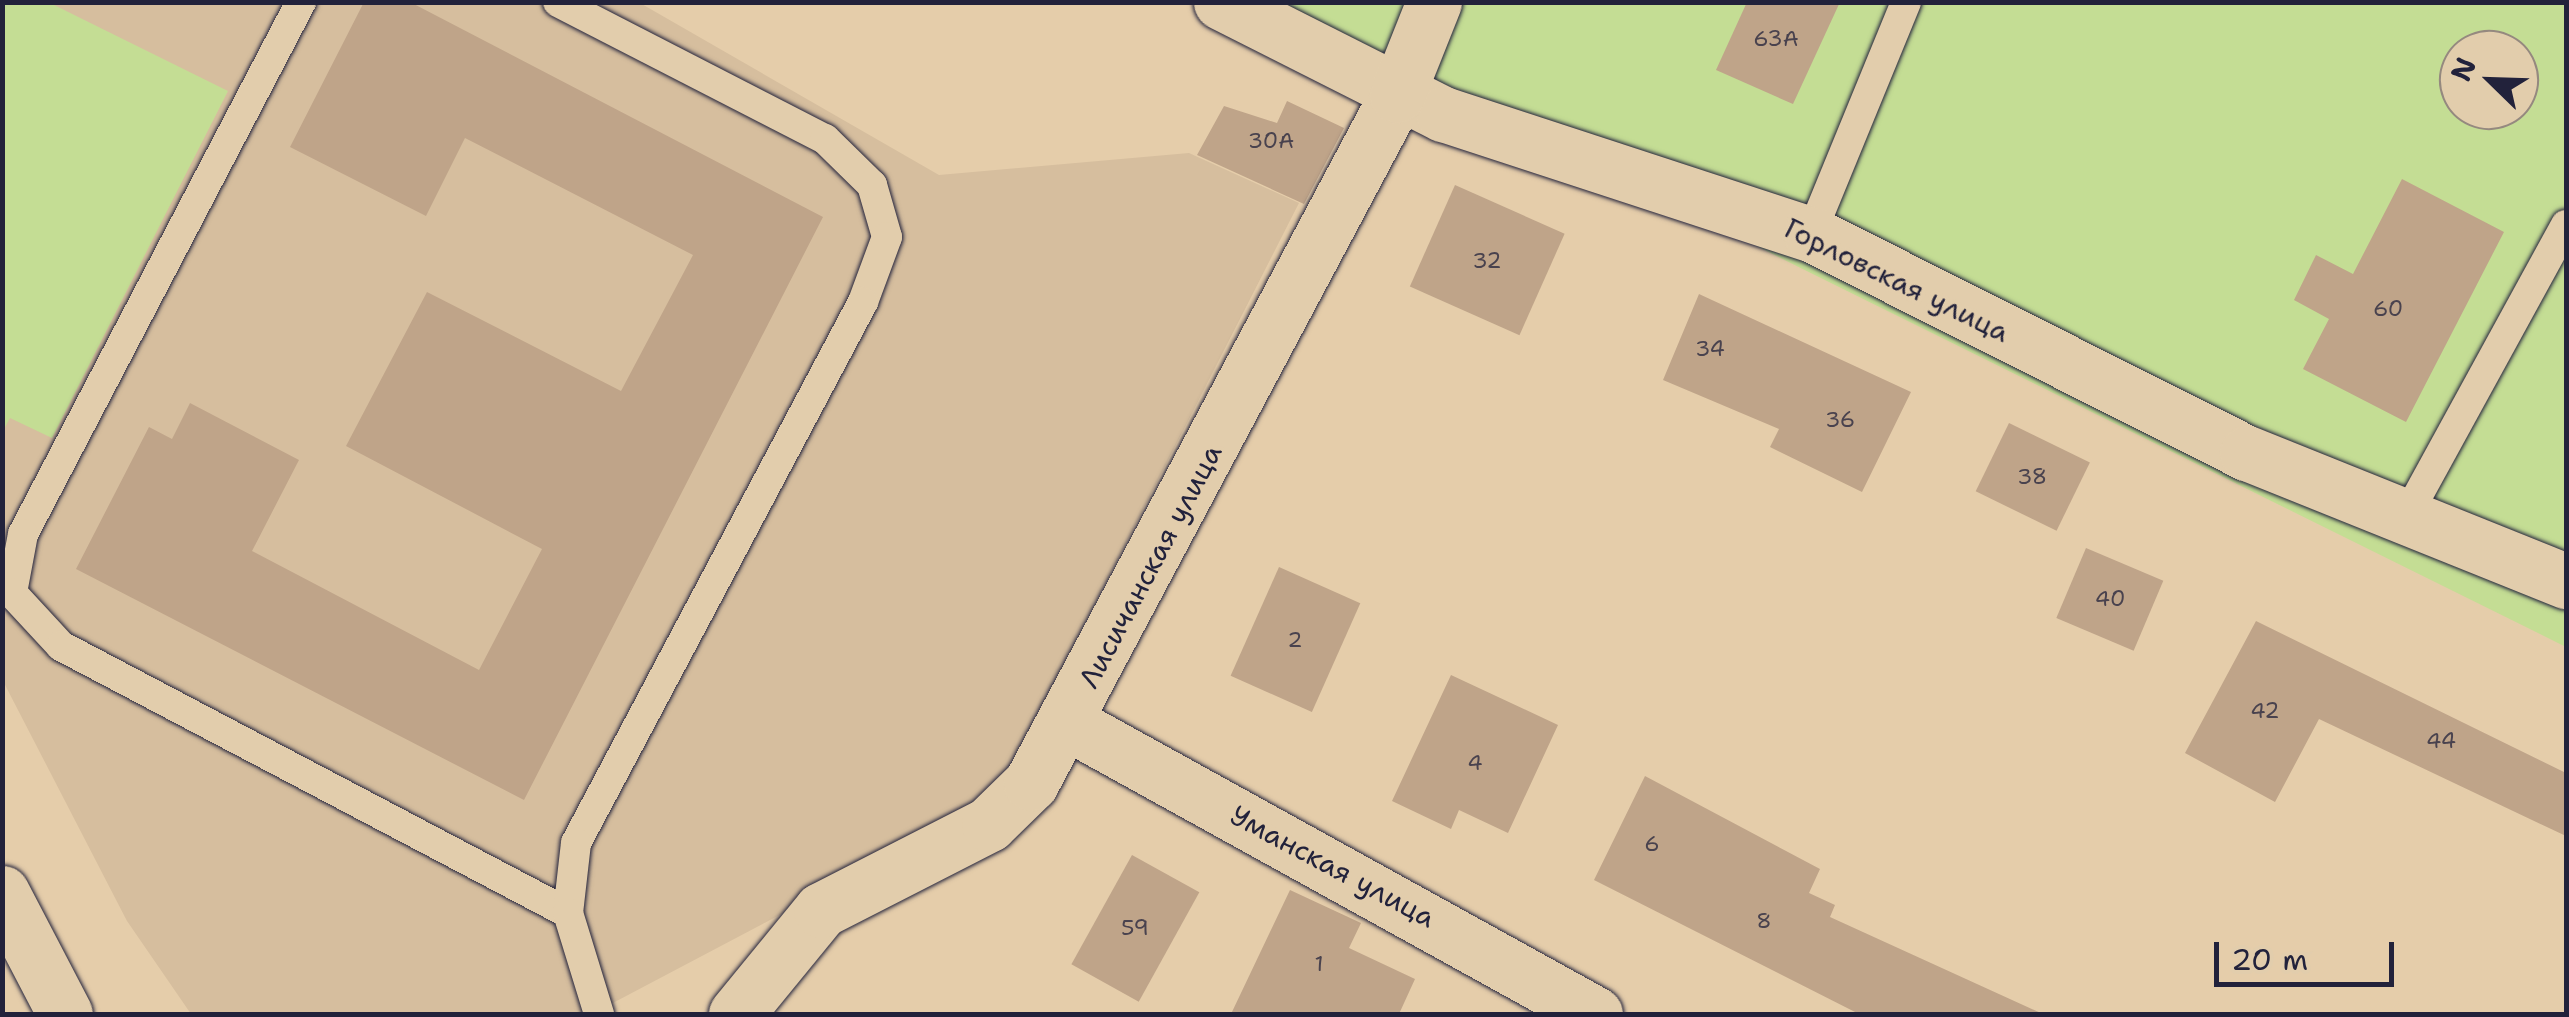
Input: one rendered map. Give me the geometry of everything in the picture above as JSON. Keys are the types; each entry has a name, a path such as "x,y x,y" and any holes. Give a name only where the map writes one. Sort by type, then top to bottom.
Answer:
{"street":[{"name":"Горловская улица","path":"1220,2 1397,96 1810,234 2246,452 2566,581"},
{"name":"Лисичанская улица","path":"736,1014 821,910 1014,805 1068,723 1397,96 1434,2"},
{"name":"Уманская улица","path":"1068,723 1595,1014"},
{"path":"2,893 66,1014"}],"lane":[{"path":"301,2 23,534 12,593 61,646 568,913"},
{"path":"558,2 825,139 872,185 888,237 863,302 576,844 568,913 599,1014"},
{"path":"1810,234 1906,2"},
{"path":"2406,517 2566,225"}],"shaded area":[{"path":"3,3 640,3 939,175 1189,153 1299,203 994,802 592,1014 191,1014 127,921 3,681"}],"green space":[{"path":"3,2 50,3 228,91 52,438 10,418 3,431"},
{"path":"1243,3 2566,3 2566,647 1389,64"}],"building":[{"path":"364,2 410,2 823,217 524,800 76,569 149,427 172,439 190,403 299,460 252,551 479,670 542,549 346,446 427,292 621,391 693,255 465,138 426,216 290,147"},
{"path":"1747,2 1840,2 1793,104 1716,70"},
{"path":"1287,101 1344,128 1304,204 1197,155 1224,106 1277,123"},
{"path":"2402,179 2504,232 2406,422 2303,369 2329,319 2294,300 2316,255 2353,274"},
{"path":"1455,185 1565,234 1519,335 1410,286"},
{"path":"1699,294 1911,392 1862,492 1770,447 1779,429 1663,380"},
{"path":"2009,423 2090,462 2057,531 1976,491"},
{"path":"2086,548 2163,581 2134,651 2056,618"},
{"path":"1279,567 1360,603 1312,712 1231,676"},
{"path":"2256,621 2566,773 2566,836 2319,719 2275,802 2185,753"},
{"path":"1451,675 1558,725 1508,833 1459,810 1451,829 1392,801"},
{"path":"1645,776 1820,869 1809,893 1835,905 1830,917 2043,1014 1859,1014 1594,880"},
{"path":"1132,855 1199,892 1139,1002 1071,964"},
{"path":"1290,890 1361,923 1349,948 1415,979 1399,1014 1231,1014"}]}
